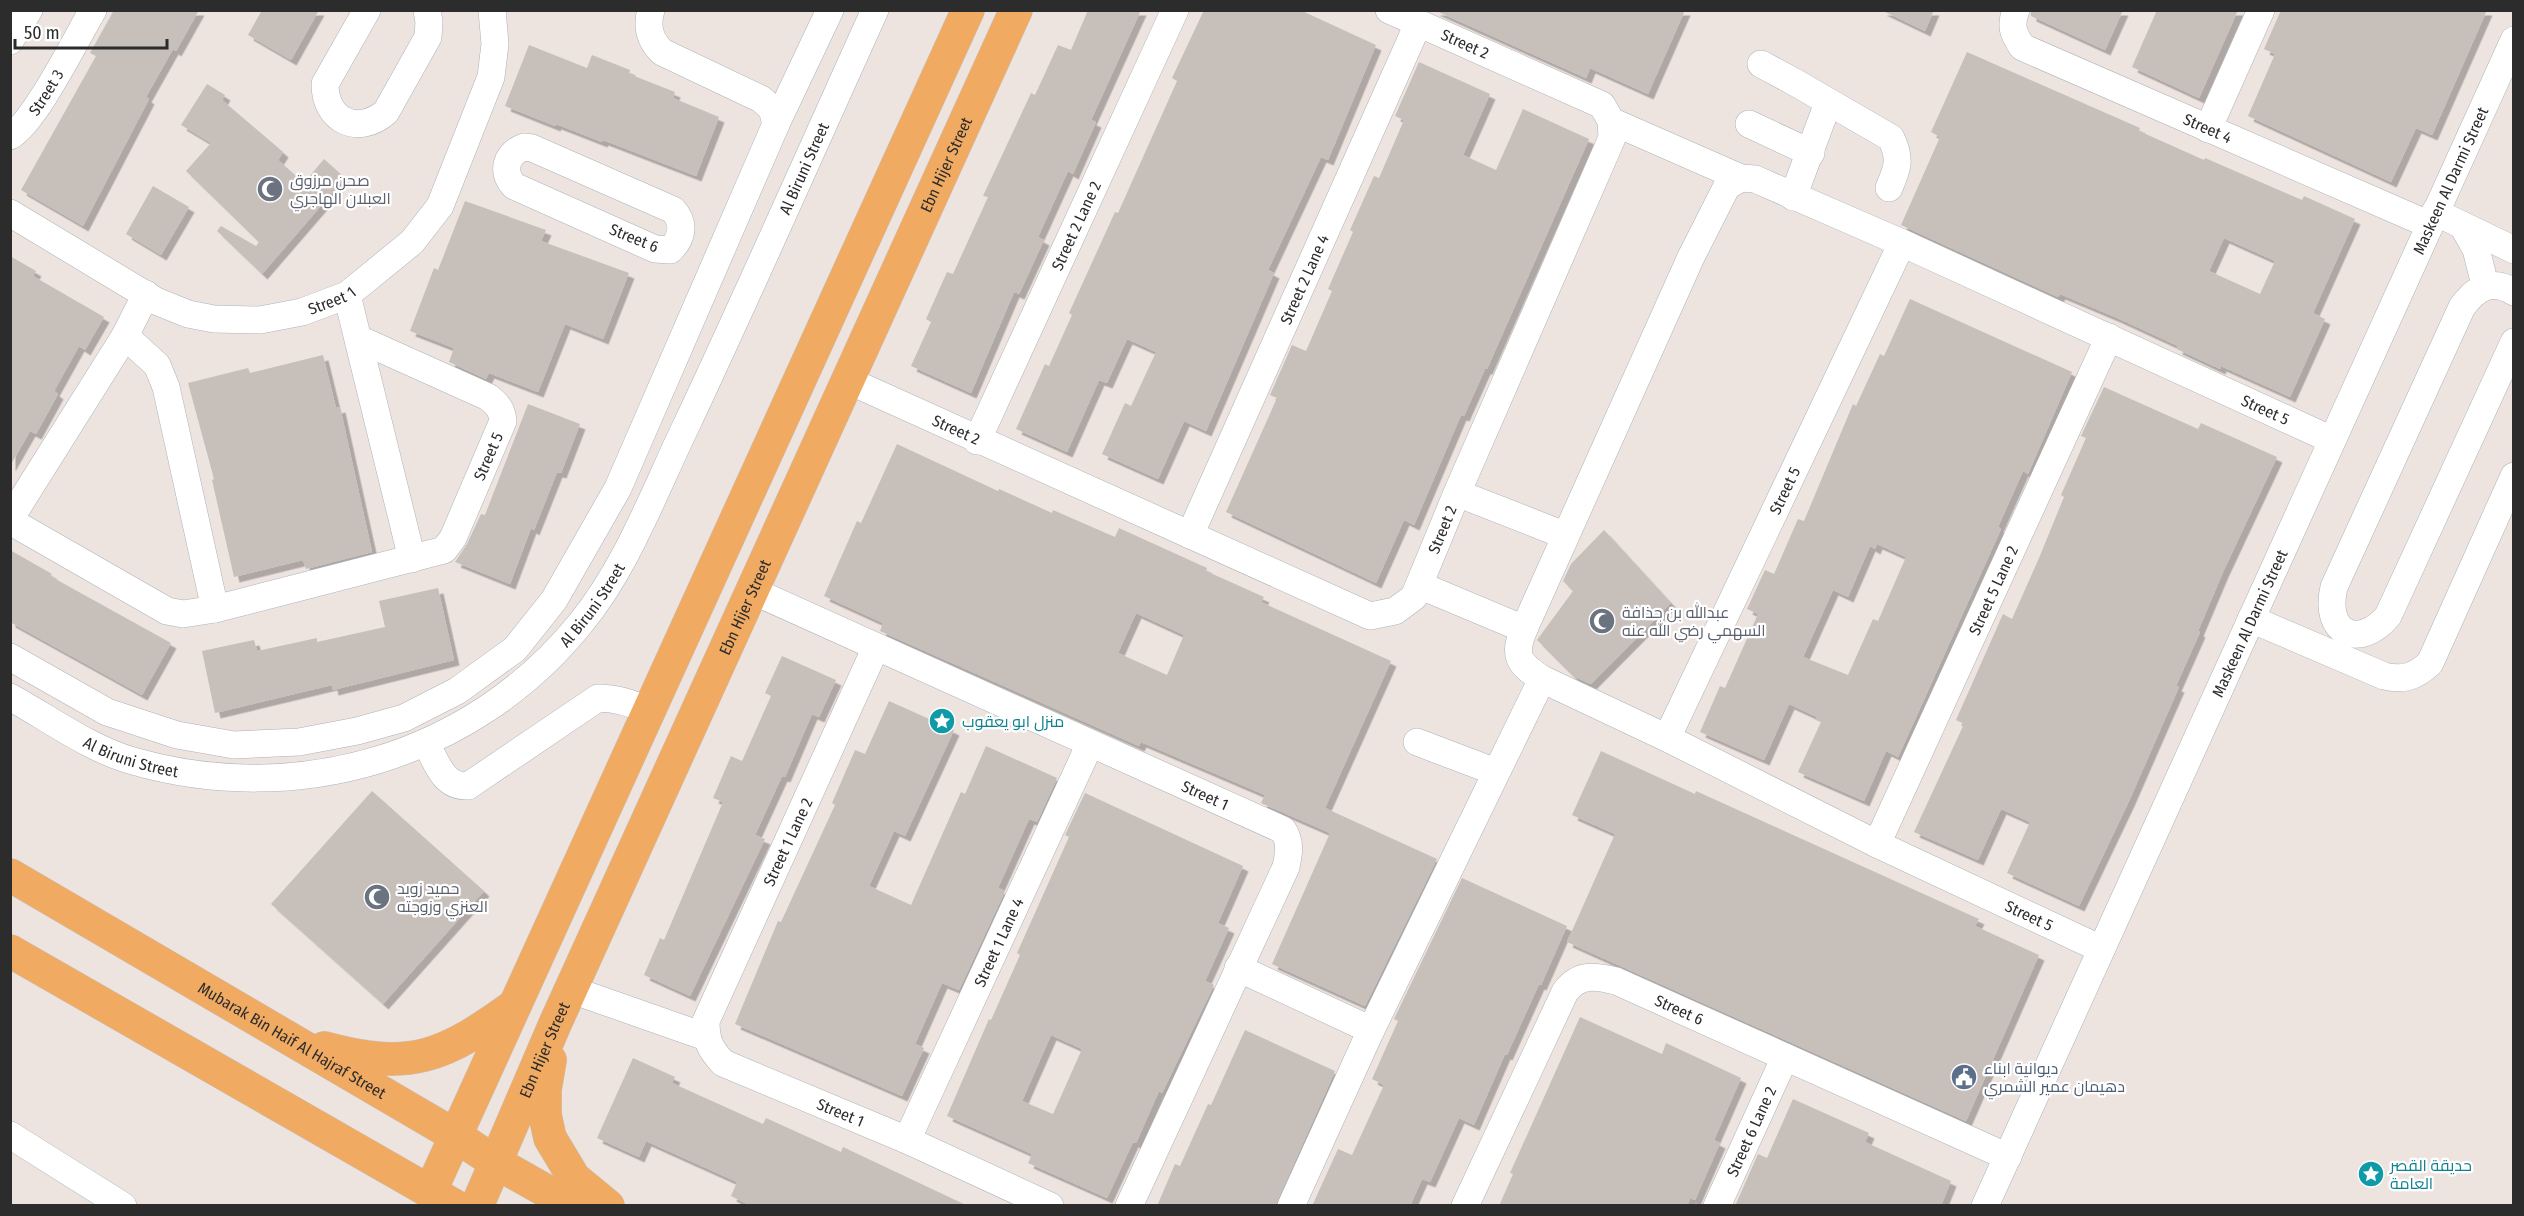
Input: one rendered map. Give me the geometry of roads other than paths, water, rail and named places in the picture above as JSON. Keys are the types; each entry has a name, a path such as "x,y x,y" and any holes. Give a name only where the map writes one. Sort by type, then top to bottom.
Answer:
{"main road":[{"path":"10,951 443,1198 456,1136 968,10"},
{"name":"Ebn Hijer Street","path":"477,1206 555,1024 1016,10"},
{"path":"932,91 936,108 945,115 955,116 969,113"},
{"path":"906,147 916,142 933,143 944,151 948,159"},
{"name":"Mubarak Bin Haif Al Hajraf Street","path":"10,875 573,1206"},
{"path":"292,1039 352,1056 397,1060 439,1052 475,1034 516,1004"},
{"path":"555,1024 545,1089 545,1115 550,1138 574,1178 608,1206"}],"street":[{"path":"10,41 29,10"},
{"name":"Street 3","path":"10,136 17,133 31,116 93,10"},
{"path":"367,10 325,84 325,96 333,113 343,121 358,124 376,120 386,112 428,37 428,10"},
{"name":"Street 1","path":"10,213 146,294 188,314 214,319 260,320 303,312 347,295 387,264 419,233 440,206 491,76 495,44 492,10"},
{"path":"651,10 649,29 662,52 761,99 772,109 776,124"},
{"name":"Al Biruni Street","path":"10,657 106,712 177,735 234,745 299,742 357,731 404,718 457,691 515,649 554,600 618,488 776,124 830,10"},
{"name":"Al Biruni Street","path":"10,697 95,745 132,761 234,779 315,775 376,762 426,743 483,713 537,671 581,622 616,569 725,342 875,10"},
{"name":"Street 2 Lane 2","path":"977,441 1176,10"},
{"name":"Street 2","path":"847,380 977,441 1370,616 1395,611 1414,597 1457,492 1612,138 1611,121 1602,105 1389,10"},
{"name":"Street 4","path":"2016,10 2011,22 2014,34 2022,47 2208,129 2433,219 2463,226 2514,250"},
{"path":"2208,129 2261,10"},
{"name":"Street 2 Lane 4","path":"1190,535 1418,24"},
{"name":"Maskeen Al Darmi Street","path":"1985,1206 2514,40"},
{"path":"1761,64 1891,138 1897,151 1898,168 1889,188"},
{"path":"1793,197 1828,103"},
{"name":"Street 5","path":"1611,121 1741,178 1755,179 1902,243 2332,440"},
{"path":"1749,124 1811,153"},
{"path":"467,139 508,159"},
{"name":"Street 6","path":"532,148 673,210 681,223 680,239 670,250 655,249 514,186 507,172 508,159 518,150 532,148"},
{"path":"1419,585 1524,629 1564,535 1691,256 1727,186 1741,178"},
{"path":"2463,226 2476,249 2485,285"},
{"name":"Street 5","path":"1667,738 1902,243"},
{"path":"2514,292 2496,285 2485,285 2473,292 2462,307 2334,587 2331,600 2333,617 2341,629 2352,633 2365,632 2382,623 2388,616 2514,342"},
{"name":"Street 5","path":"146,294 125,336 10,520 167,611 183,614 215,609 412,559 444,550 453,538 503,421 502,411 497,403 488,397 359,339"},
{"path":"347,295 412,559"},
{"path":"690,326 694,334 708,343 725,342"},
{"path":"125,336 157,365 166,387 215,609"},
{"name":"Street 5 Lane 2","path":"1877,844 2109,337"},
{"path":"673,362 682,360 698,364 708,378"},
{"path":"2251,619 2384,676 2395,678 2414,676 2430,663 2514,476"},
{"path":"1457,492 1564,535"},
{"name":"Street 1","path":"753,591 1283,830 1289,845 1286,867 1129,1206"},
{"path":"2284,633 2301,631 2333,617"},
{"name":"Street 5","path":"1524,629 1518,643 1518,657 1525,668 1542,679 1667,738 1877,844 2101,949"},
{"path":"2365,632 2374,660 2384,676"},
{"name":"Street 1 Lane 2","path":"706,1037 706,1021 876,648"},
{"path":"1291,1206 1371,1030 1542,679"},
{"path":"426,743 448,781 456,787 468,786 598,698 613,698 650,711"},
{"path":"1417,742 1496,772"},
{"name":"Street 1 Lane 4","path":"907,1140 1090,744"},
{"path":"1238,968 1371,1030"},
{"name":"Street 6","path":"1465,1206 1565,992 1572,983 1580,978 1598,977 1616,981 2008,1157"},
{"path":"572,990 706,1037"},
{"name":"Street 1","path":"706,1037 714,1053 723,1063 907,1140 1050,1206"},
{"name":"Street 6 Lane 2","path":"1717,1206 1785,1057"},
{"path":"10,1135 123,1206"}],"place":[{"name":"صحن مرزوق العبلان الهاجري","path":"270,189"},
{"name":"عبدالله بن حذافة السهمي رضي الله عنه","path":"1602,621"},
{"name":"منزل ابو يعقوب","path":"942,721"},
{"name":"حميد زويد العنزي وزوجته","path":"377,897"},
{"name":"ديوانية ابناء دهيمان عمير الشمري","path":"1964,1077"},
{"name":"حديقة القصر العامة","path":"2371,1174"}]}
